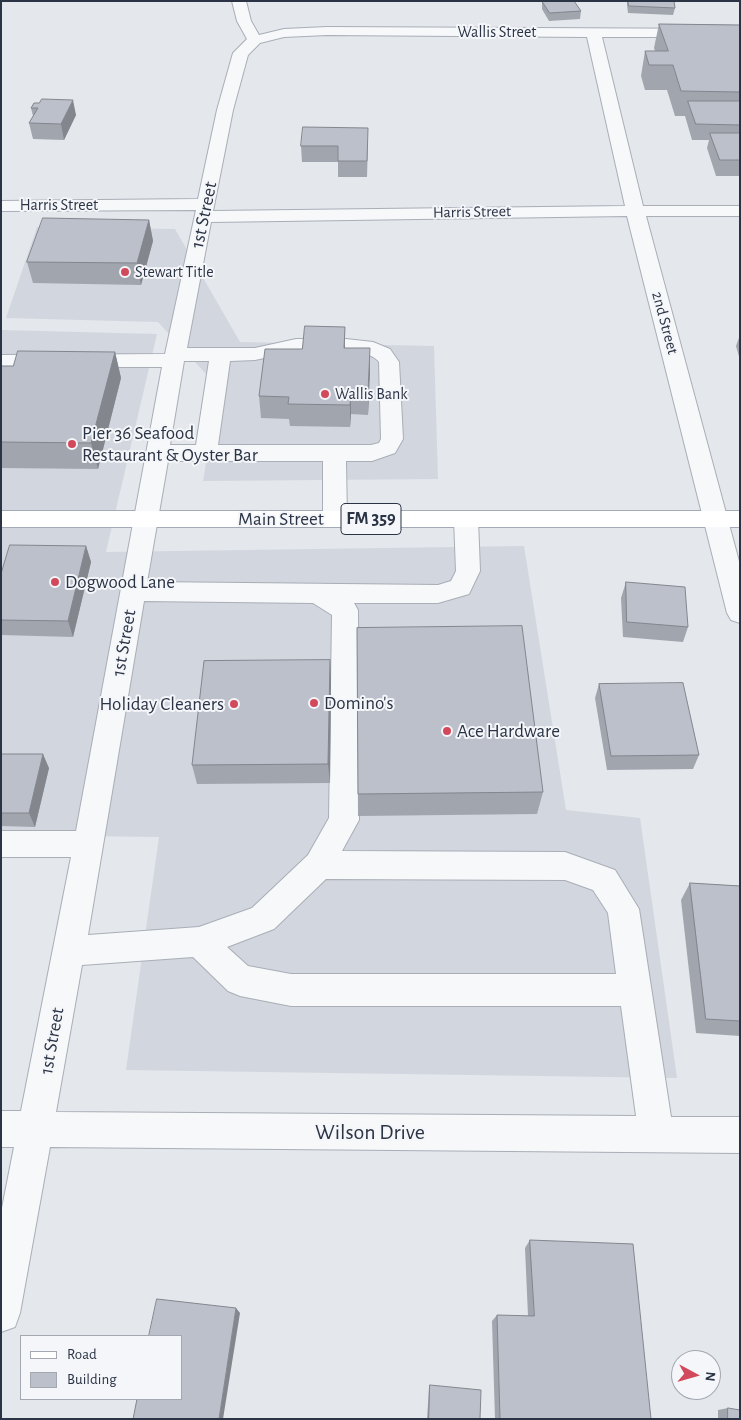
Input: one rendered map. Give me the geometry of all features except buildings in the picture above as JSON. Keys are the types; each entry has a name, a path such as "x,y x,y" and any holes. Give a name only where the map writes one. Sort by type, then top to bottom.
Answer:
{"main road":[{"name":"Main Street","path":"1,519 740,519"}],"street":[{"path":"239,1 244,21 255,40"},
{"name":"Wallis Street","path":"255,40 284,33 326,31 740,33"},
{"name":"2nd Street","path":"594,32 635,211 740,613"},
{"name":"1st Street","path":"1,1313 69,951 174,358 206,211 225,110 241,53 255,40"},
{"name":"Harris Street","path":"1,206 206,211 740,211"},
{"path":"1,361 174,358 221,354 255,354 308,344 360,346 383,353 389,362 392,439 387,448 372,454 158,452"},
{"path":"206,453 221,354"},
{"path":"334,453 335,519"},
{"path":"133,591 438,594 460,587 468,571 466,519"},
{"path":"69,951 199,942 264,919 319,865 344,820 345,610 317,594"},
{"path":"1,844 88,844"},
{"path":"319,865 566,866 604,880 623,909 656,1134"},
{"path":"199,942 240,980 291,990 635,990"},
{"name":"Wilson Drive","path":"1,1129 740,1135"}],"shaded area":[{"path":"37,227 175,229 240,342 434,346 438,479 203,481 219,388 158,322 6,318"},
{"path":"1,330 157,334 106,552 524,546 566,810 640,818 677,1078 126,1070 159,837 1,835"}],"place":[{"name":"Stewart Title","path":"125,272"},
{"name":"Wallis Bank","path":"325,394"},
{"name":"Pier 36 Seafood Restaurant & Oyster Bar","path":"72,444"},
{"name":"Dogwood Lane","path":"55,582"},
{"name":"Domino's","path":"314,703"},
{"name":"Holiday Cleaners","path":"234,704"},
{"name":"Ace Hardware","path":"447,731"}]}
